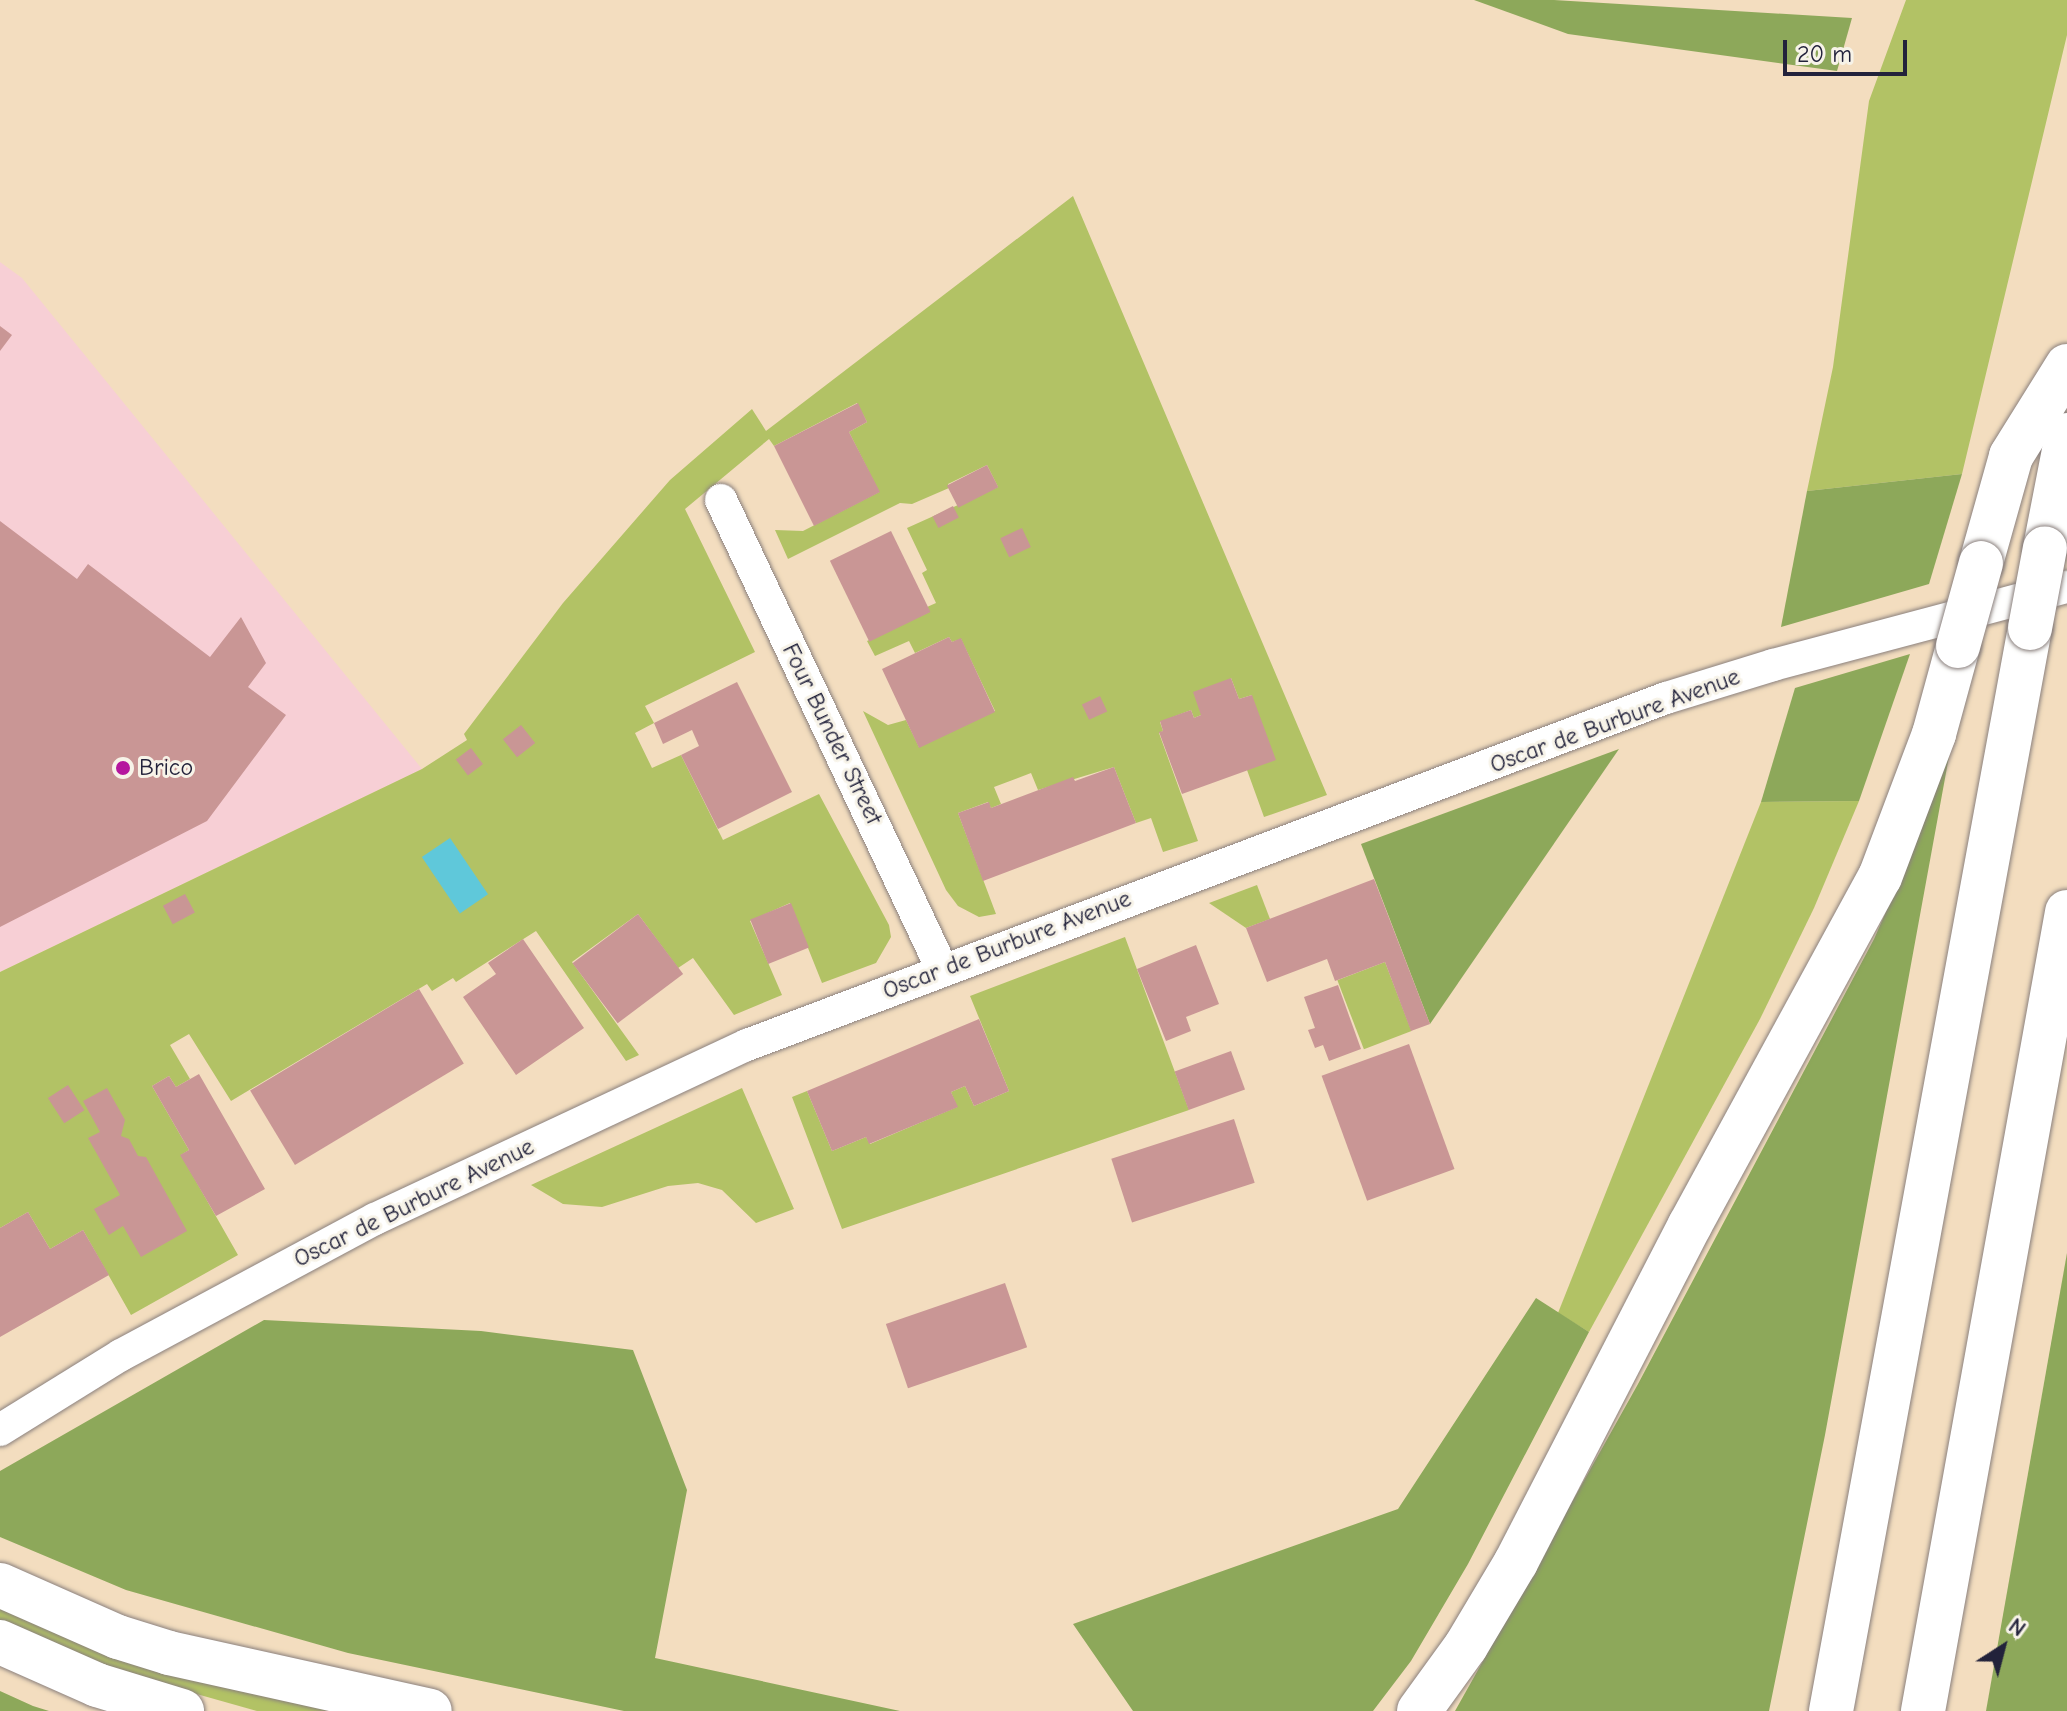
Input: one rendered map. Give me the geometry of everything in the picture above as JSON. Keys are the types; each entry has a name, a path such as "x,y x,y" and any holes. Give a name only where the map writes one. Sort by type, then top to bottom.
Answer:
{"main road":[{"path":"1419,1710 1466,1646 1516,1562 1690,1225 1880,877 1934,734 2011,456 2067,366"},
{"path":"1831,1711 2067,435"},
{"path":"1923,1711 2067,912"},
{"path":"0,1585 118,1637 169,1653 430,1711"},
{"path":"0,1642 97,1685 182,1711"}],"street":[{"name":"Four Bunder Street","path":"721,500 942,969"},
{"name":"Oscar de Burbure Avenue","path":"0,1430 121,1355 375,1219 747,1045 1666,698 1773,665 2067,587"}],"shaded area":[{"path":"0,262 22,278 422,769 0,972"}],"green space":[{"path":"1474,0 1554,0 1852,18 1837,71 1568,34"},
{"path":"1906,0 2067,0 2067,35 1962,474 1807,491 1833,367 1869,101"},
{"path":"1073,196 1327,795 1264,817 1247,770 1252,695 1239,699 1231,678 1201,715 1194,718 1191,710 1160,722 1163,731 1159,733 1198,841 1163,852 1151,818 1136,823 1114,767 1038,790 1031,773 994,787 1001,804 991,808 988,802 958,813 996,914 979,917 958,906 946,890 863,711 888,725 906,720 919,747 995,711 961,639 952,642 949,637 915,653 909,641 875,656 867,641 929,612 927,607 936,603 922,573 927,570 907,528 998,487 987,465 948,484 949,488 912,504 900,503 788,559 775,530 803,531 879,492 849,432 867,422 857,403 774,446 769,439 685,509 755,652 645,706 654,723 635,733 652,768 681,755 723,840 819,794 889,925 891,937 876,963 822,983 790,903 750,921 782,995 734,1015 693,958 678,968 638,914 572,962 639,1055 626,1061 536,931 456,982 453,978 432,991 427,984 231,1101 189,1034 170,1045 190,1079 176,1087 169,1076 152,1086 189,1150 181,1155 238,1255 131,1315 83,1230 50,1249 28,1212 0,1228 0,972 422,769 467,740 464,734 563,603 670,480 752,409 766,431"},
{"path":"1962,474 1929,584 1781,627 1807,491"},
{"path":"1910,654 1859,801 1761,802 1795,688"},
{"path":"1954,729 1825,1435 1769,1711 1455,1711 1638,1384 1874,939 1914,848"},
{"path":"1619,749 1430,1024 1361,844"},
{"path":"1859,801 1814,908 1760,1019 1589,1332 1558,1313 1761,802"},
{"path":"1257,885 1270,919 1246,928 1209,903"},
{"path":"1125,937 1189,1110 842,1229 792,1097 807,1091 832,1151 866,1137 870,1144 957,1107 951,1092 965,1086 974,1106 1009,1091 970,996"},
{"path":"1385,962 1412,1031 1364,1049 1337,980"},
{"path":"742,1088 794,1209 756,1223 722,1190 698,1183 668,1186 602,1207 563,1204 531,1185"},
{"path":"2067,1253 2067,1711 1986,1711"},
{"path":"1536,1298 1589,1332 1468,1564 1411,1661 1373,1711 1133,1711 1073,1624 1398,1509"},
{"path":"264,1320 481,1331 633,1350 687,1490 655,1658 900,1711 624,1711 348,1653 126,1590 0,1537 0,1471"},
{"path":"0,1608 334,1711 257,1711 108,1669 0,1626"},
{"path":"0,1691 33,1706 49,1711 0,1711"}],"water":[{"path":"450,838 488,894 460,913 422,857"}],"building":[{"path":"0,326 12,335 0,351"},
{"path":"858,403 867,422 849,432 880,492 814,526 774,446"},
{"path":"987,465 998,487 958,508 947,485"},
{"path":"953,506 959,518 938,528 933,516"},
{"name":"Brico","path":"0,521 77,579 88,564 210,657 241,617 266,663 248,687 286,715 207,821 0,927"},
{"path":"1022,528 1031,547 1009,557 1000,538"},
{"path":"891,531 930,612 869,642 830,561"},
{"path":"949,637 952,642 961,638 995,712 919,748 882,669"},
{"path":"1231,678 1239,699 1252,695 1276,760 1182,794 1159,732 1163,731 1160,721 1191,710 1194,718 1201,715 1193,692"},
{"path":"737,682 792,792 718,829 681,755 699,746 692,730 663,744 654,723"},
{"path":"1100,696 1107,711 1089,720 1082,704"},
{"path":"521,725 535,743 517,757 503,739"},
{"path":"471,748 483,764 468,775 456,759"},
{"path":"1114,767 1136,823 983,881 958,813 989,802 991,808 1073,777 1075,781"},
{"path":"1374,879 1430,1024 1411,1031 1385,962 1335,981 1327,959 1267,982 1246,928"},
{"path":"185,894 195,913 173,924 163,906"},
{"path":"791,903 809,948 768,964 750,919"},
{"path":"638,914 683,974 618,1023 573,963"},
{"path":"523,939 584,1028 516,1075 463,997 496,974 488,963"},
{"path":"1196,945 1219,1004 1186,1017 1191,1031 1166,1041 1137,969"},
{"path":"1338,985 1361,1049 1329,1061 1323,1045 1315,1048 1308,1030 1315,1028 1304,997"},
{"path":"419,989 464,1064 295,1165 250,1090"},
{"path":"979,1019 1009,1091 974,1106 965,1086 951,1092 958,1107 869,1144 866,1137 832,1151 807,1091"},
{"path":"1409,1044 1454,1169 1367,1201 1322,1076"},
{"path":"1231,1051 1245,1090 1189,1110 1175,1072"},
{"path":"199,1074 265,1189 216,1216 180,1155 189,1150 152,1086 169,1076 176,1087"},
{"path":"68,1085 84,1110 64,1123 48,1098"},
{"path":"107,1088 125,1120 121,1136 129,1139 138,1156 146,1157 187,1231 141,1257 123,1226 109,1235 94,1209 120,1195 88,1138 100,1132 83,1101"},
{"path":"1234,1119 1255,1183 1132,1223 1111,1159"},
{"path":"28,1212 50,1249 83,1230 109,1275 0,1337 0,1228"},
{"path":"1005,1283 1027,1347 908,1388 886,1324"}],"place":[{"name":"Brico","path":"123,768"}]}
